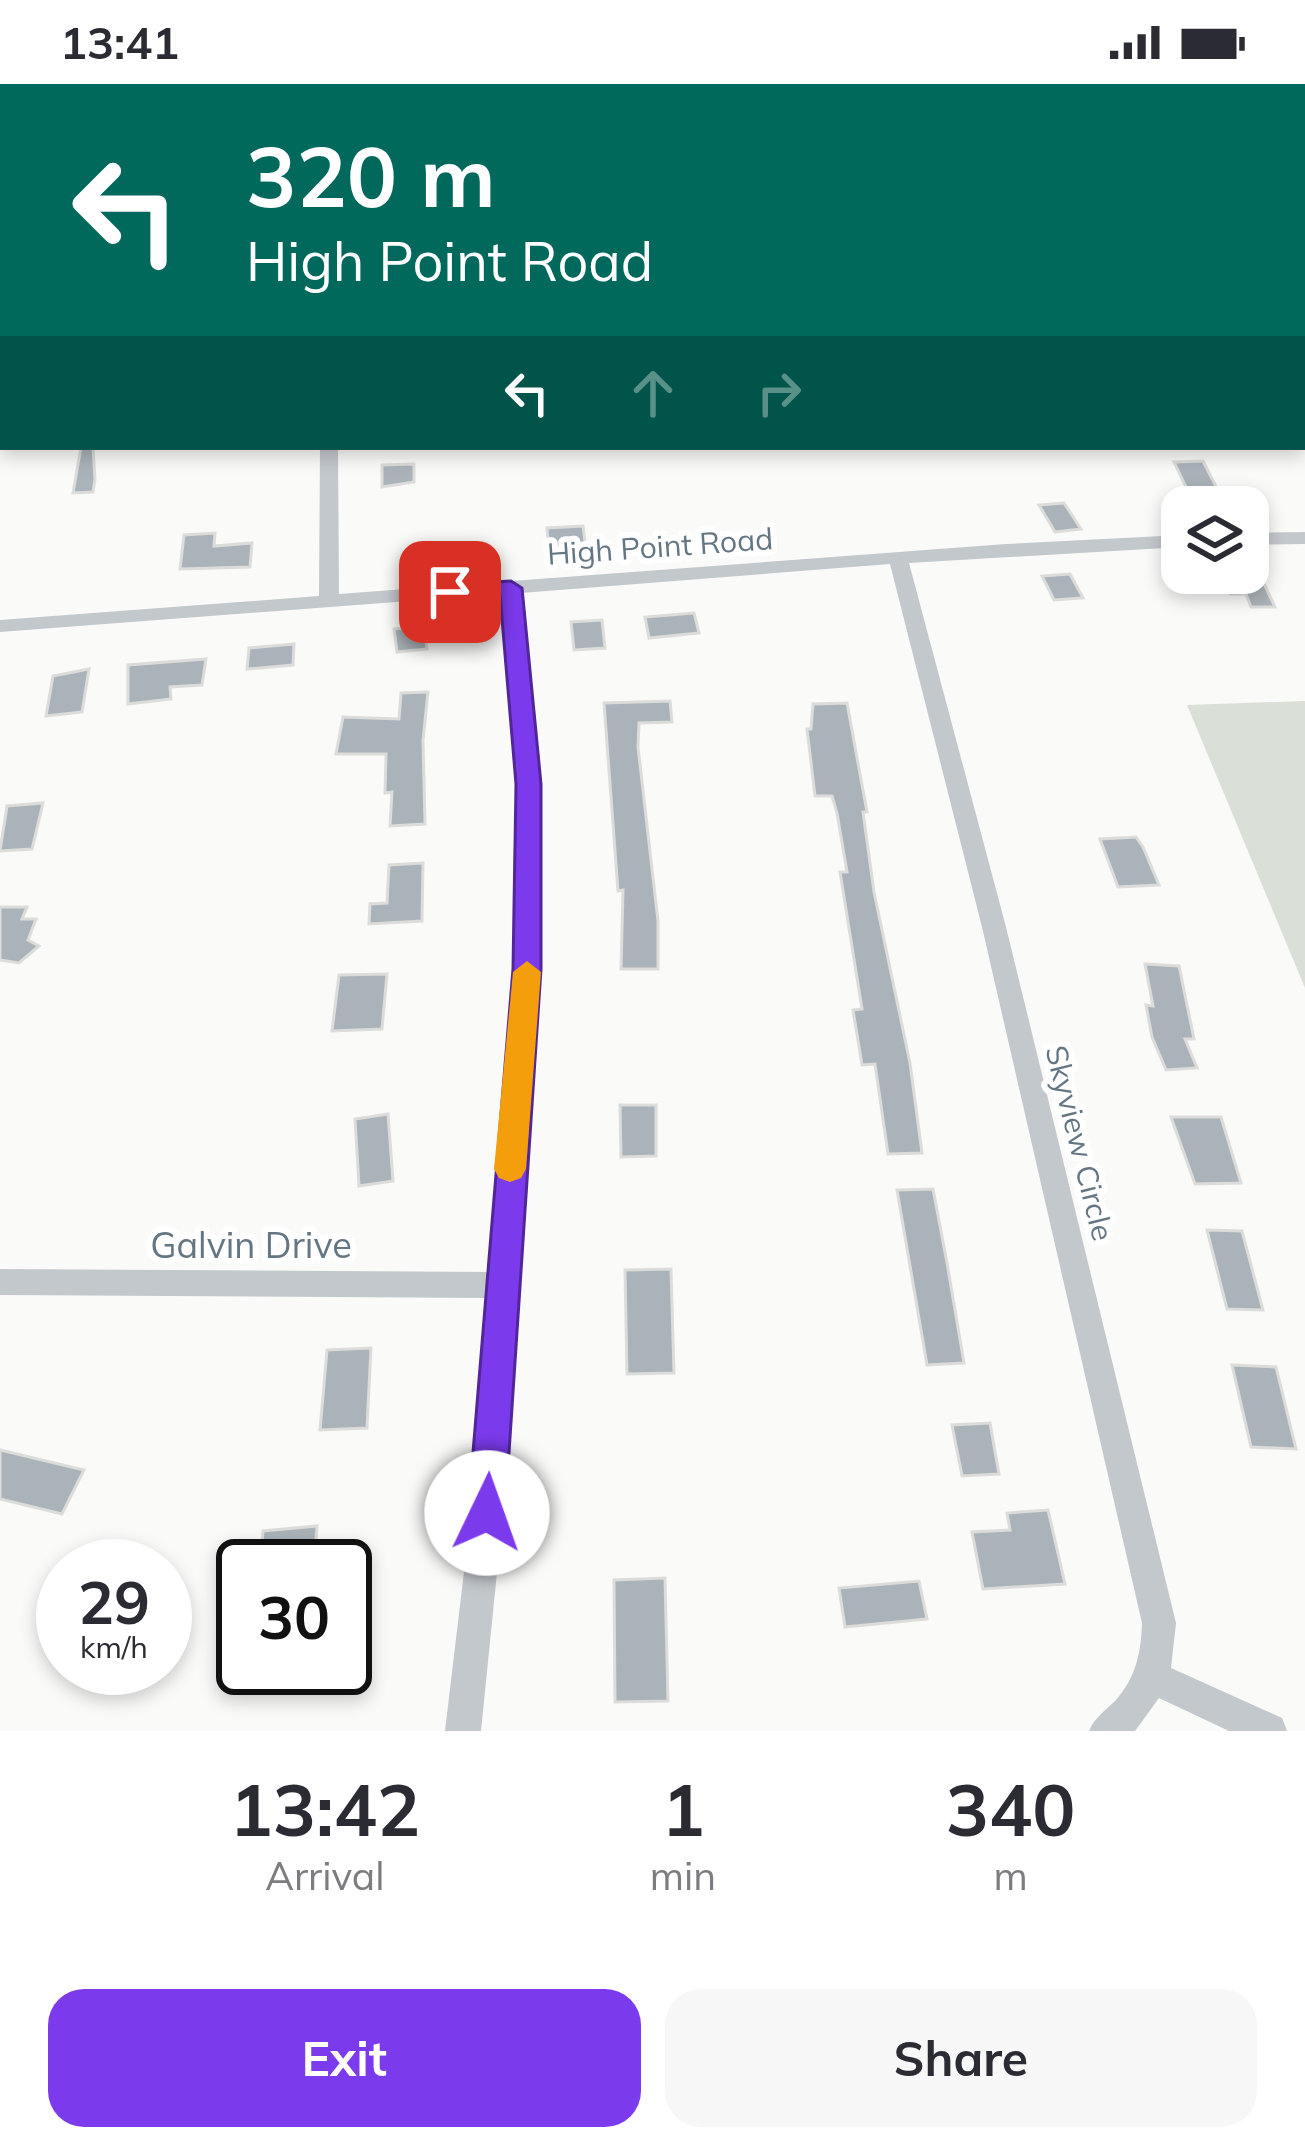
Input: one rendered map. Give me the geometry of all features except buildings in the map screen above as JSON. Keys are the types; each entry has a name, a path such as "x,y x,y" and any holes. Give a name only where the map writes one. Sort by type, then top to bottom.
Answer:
{"street":[{"path":"328,601 329,450"},
{"path":"1269,539 1305,538"},
{"name":"High Point Road","path":"0,626 898,558 1161,543"},
{"name":"Skyview Circle","path":"898,558 988,905 1151,1579 1160,1650 1152,1677"},
{"path":"463,1731 487,1513 527,969 530,856 511,588"},
{"name":"Galvin Drive","path":"0,1282 501,1285"},
{"path":"1107,1731 1124,1719 1152,1677 1269,1731"}],"shaded area":[{"path":"1305,701 1305,988 1187,705"}],"slow traffic":[{"path":"510,1169 527,972"}],"route":[{"path":"450,592 511,588 528,784 527,969 487,1513"}]}
